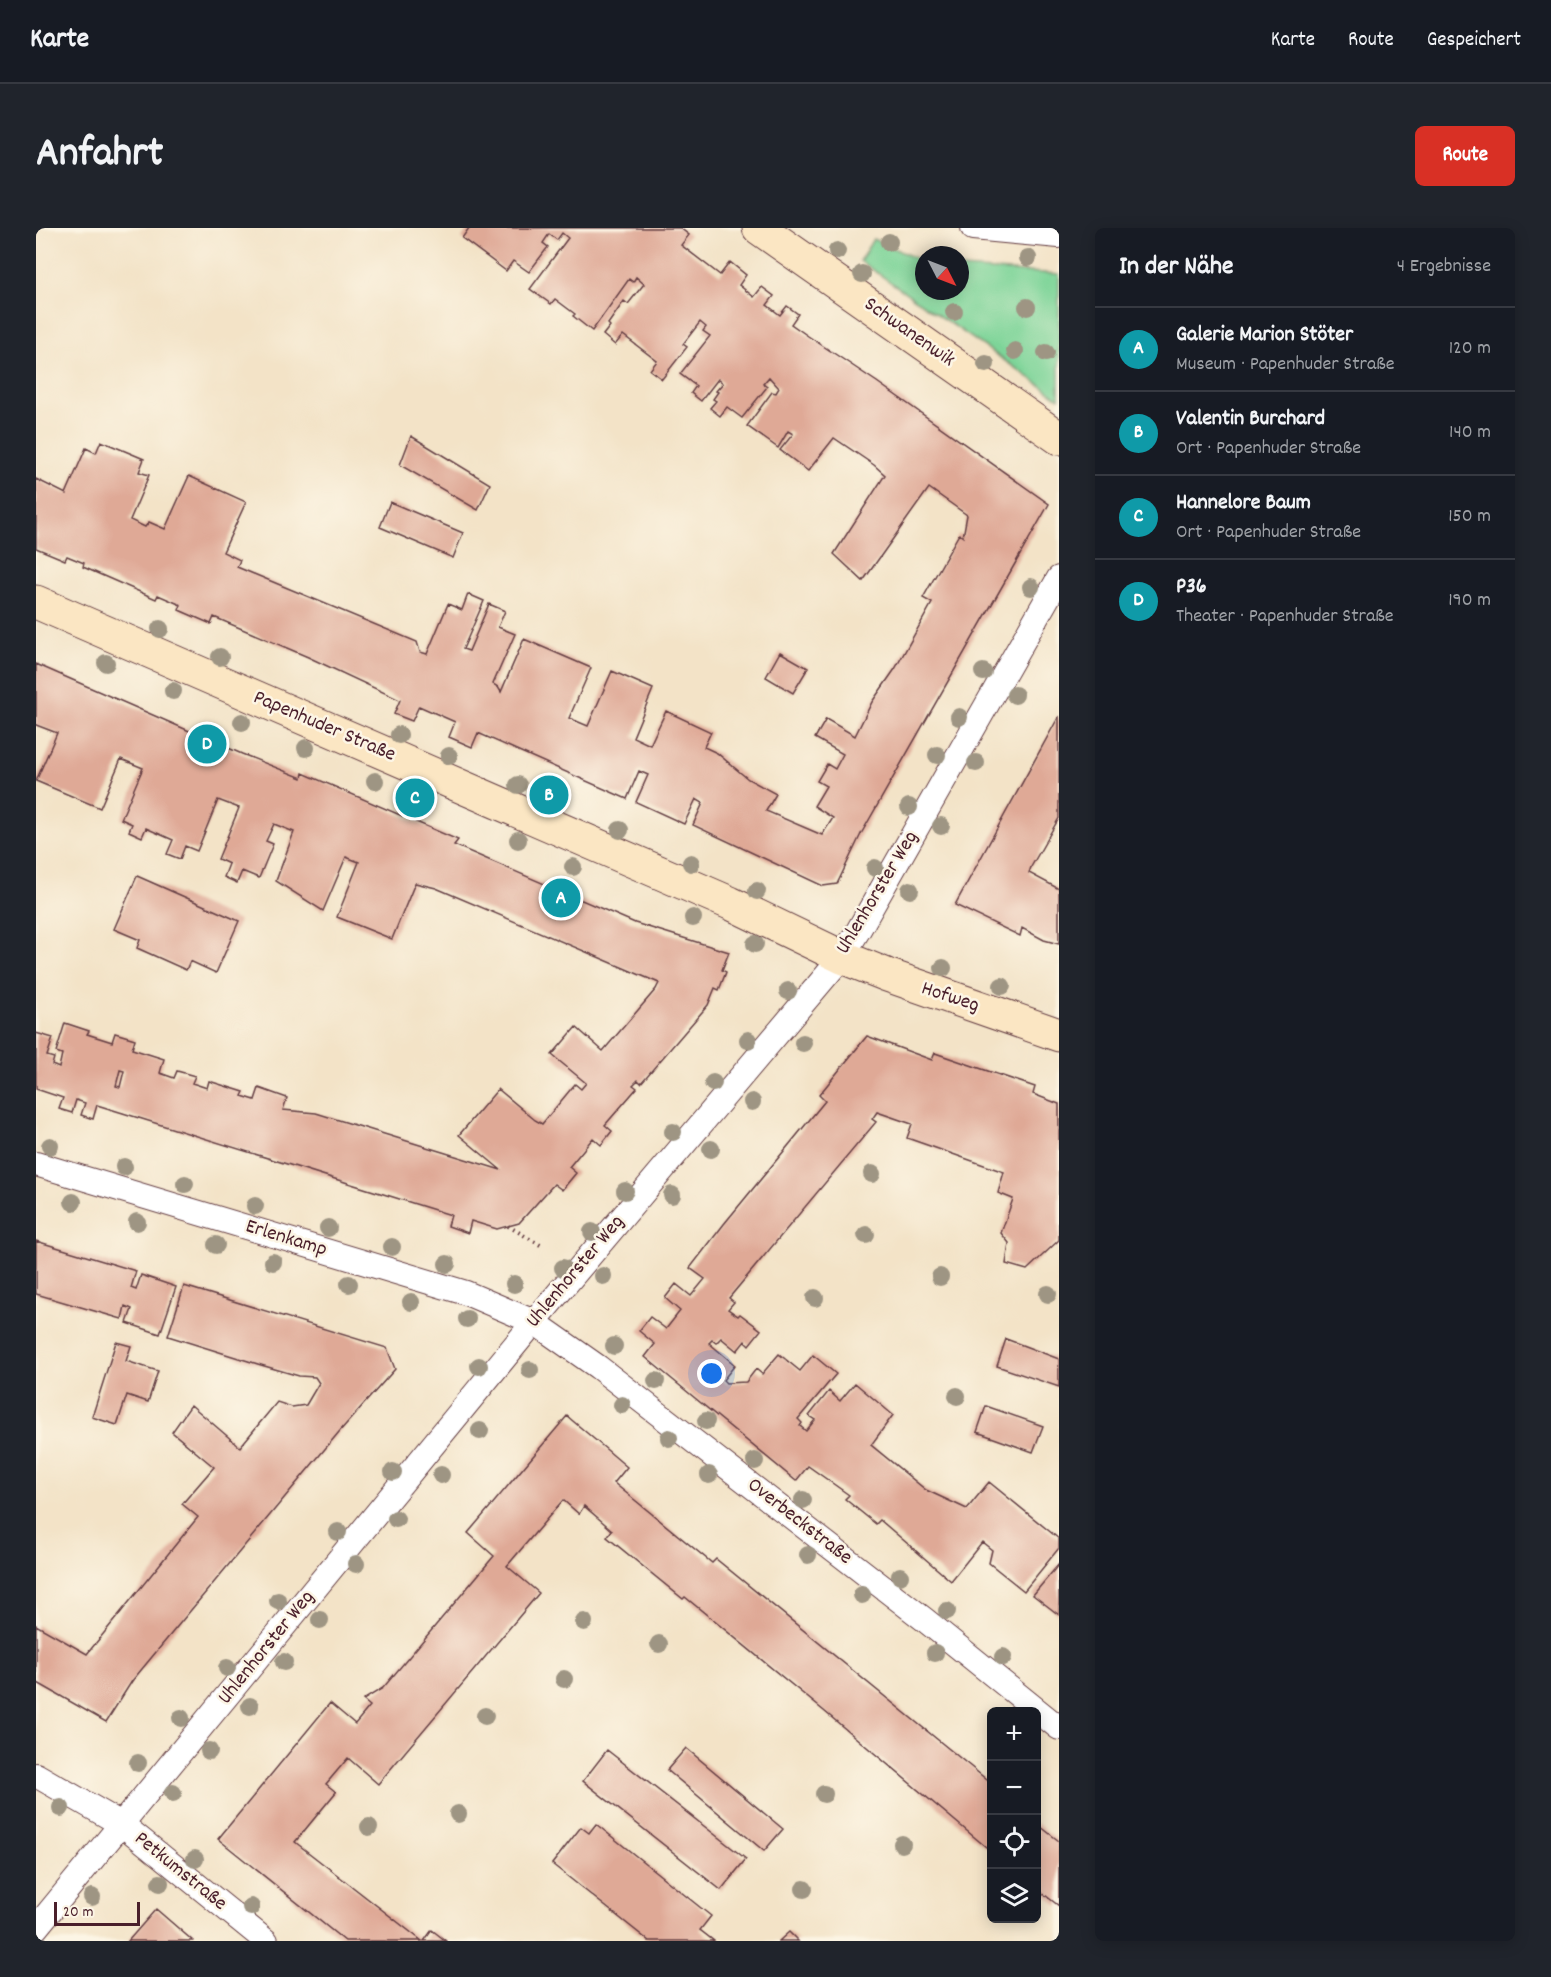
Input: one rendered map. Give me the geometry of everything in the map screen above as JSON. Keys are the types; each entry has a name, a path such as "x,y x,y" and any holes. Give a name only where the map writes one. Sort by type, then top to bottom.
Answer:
{"street":[{"name":"Schwanenwik","path":"762,228 1059,438"},
{"path":"973,228 1059,236"},
{"name":"Uhlenhorster Weg","path":"36,1928 123,1825 534,1322 842,957 1059,578"},
{"name":"Papenhuder Straße","path":"36,602 730,903 842,957"},
{"name":"Hofweg","path":"842,957 914,986 1059,1035"},
{"name":"Erlenkamp","path":"36,1164 466,1293 534,1322"},
{"name":"Overbeckstraße","path":"534,1322 617,1382 925,1620 1059,1728"},
{"name":"Petkumstraße","path":"36,1775 123,1825 266,1941"}],"path":[{"path":"508,1226 542,1246"}],"green space":[{"path":"873,239 915,258 915,299 860,261"},
{"path":"969,269 1059,274 1059,398 917,300 969,300"}],"building":[{"path":"469,228 680,228 689,235 681,245 720,275 730,262 746,275 739,285 754,297 762,287 774,296 767,305 780,315 787,306 798,314 791,324 1049,504 861,834 837,884 823,886 693,825 703,803 696,799 684,824 636,802 648,775 639,771 627,799 478,733 472,747 449,737 455,722 419,706 412,721 394,714 400,700 308,657 214,617 211,624 179,610 181,605 158,595 156,599 83,567 84,563 67,556 65,560 36,548 36,479 66,494 86,448 96,453 101,441 144,459 139,472 149,475 130,520 145,527 149,522 165,529 189,476 246,502 223,552 240,560 237,567 417,642 420,652 427,654 448,604 462,610 468,594 484,601 463,649 469,651 489,604 505,611 498,627 515,634 493,684 501,692 524,639 591,668 569,718 588,726 612,671 653,689 633,737 650,745 666,711 711,732 704,747 717,753 748,779 776,794 766,811 822,835 833,818 814,806 826,786 817,781 827,764 835,769 843,754 815,738 826,719 855,736 872,702 895,669 932,603 923,598 959,534 963,537 967,515 929,488 863,581 834,554 885,475 874,465 834,438 808,471 780,450 793,434 788,431 778,448 747,426 772,392 776,393 779,388 769,377 763,384 767,387 742,418 727,407 720,416 710,408 716,401 713,399 718,392 716,391 723,383 718,379 701,401 691,393 696,386 680,374 710,336 703,331 706,327 700,322 683,344 687,347 662,379 650,370 657,361 623,335 615,345 603,335 624,301 628,304 644,284 636,277 633,282 629,279 592,331 555,299 551,304 530,289 568,238 562,233 557,240 549,234 543,243 548,247 529,272 513,261 506,271 462,238"},
{"path":"411,436 490,484 478,510 400,465"},
{"path":"390,502 463,533 453,558 380,527"},
{"path":"780,652 808,668 793,693 766,677"},
{"path":"36,664 242,754 302,778 303,773 458,840 454,845 635,923 729,952 722,970 726,972 719,990 715,988 708,1005 641,1083 638,1080 633,1085 637,1088 605,1125 612,1131 601,1145 593,1138 569,1167 576,1173 562,1190 554,1184 519,1223 497,1229 471,1221 468,1233 448,1226 451,1215 97,1105 93,1119 81,1115 85,1103 76,1100 72,1113 59,1109 63,1098 36,1089 36,1033 53,1038 47,1056 54,1058 52,1065 59,1068 62,1054 56,1052 65,1023 89,1031 87,1034 112,1042 115,1033 135,1039 132,1049 164,1059 160,1073 174,1078 177,1071 195,1076 192,1083 207,1088 209,1081 244,1092 242,1096 255,1100 259,1088 287,1098 283,1110 316,1113 501,1170 459,1135 498,1089 542,1124 575,1084 581,1089 586,1083 552,1055 576,1027 603,1051 659,983 436,888 415,883 392,939 337,917 359,862 346,857 323,911 276,881 294,832 274,824 266,841 273,844 259,878 242,871 237,883 224,877 229,864 218,859 239,808 218,800 197,851 185,846 180,859 167,854 173,840 146,828 142,837 129,831 132,824 121,819 143,768 121,759 100,808 36,781 57,733 36,725","holes":["120,1070 124,1071 120,1087 116,1086"]},
{"path":"1059,716 1059,818 1029,873 1059,889 1059,944 1044,940 1022,928 1020,936 955,905"},
{"path":"137,876 239,921 216,973 190,961 186,970 137,948 140,940 114,929"},
{"path":"867,1036 932,1060 935,1053 1035,1087 1033,1094 1059,1104 1059,1240 1027,1270 1006,1264 1009,1243 1001,1233 1013,1199 998,1193 1004,1172 907,1138 912,1124 877,1112 872,1119 876,1122 729,1298 734,1302 728,1309 738,1316 740,1314 761,1330 749,1345 745,1341 737,1351 721,1338 716,1343 712,1340 709,1343 735,1365 723,1380 726,1383 746,1382 756,1369 762,1374 779,1354 800,1371 813,1355 836,1374 798,1419 802,1423 800,1426 806,1431 815,1420 809,1416 829,1391 840,1401 855,1383 893,1415 871,1445 926,1490 967,1509 989,1482 1059,1539 1059,1548 1024,1591 989,1563 992,1550 982,1542 951,1581 880,1520 876,1524 845,1499 849,1495 808,1466 796,1481 645,1357 655,1344 639,1331 650,1317 666,1329 680,1311 665,1298 676,1284 691,1296 705,1279 690,1268 825,1101 819,1095"},
{"path":"36,1241 136,1271 131,1288 136,1290 141,1275 176,1287 160,1334 127,1323 132,1309 125,1306 122,1319 36,1294"},
{"path":"184,1286 387,1348 395,1369 339,1432 132,1681 106,1722 36,1682 36,1625 87,1654 198,1517 182,1504 214,1467 172,1432 191,1405 240,1447 277,1402 292,1407 306,1405 319,1383 315,1377 299,1376 168,1336"},
{"path":"1006,1339 1059,1359 1059,1387 997,1366"},
{"path":"116,1342 131,1346 126,1361 158,1371 148,1402 127,1395 117,1425 92,1417"},
{"path":"986,1406 1043,1426 1033,1452 977,1432"},
{"path":"567,1416 627,1467 614,1483 712,1563 716,1559 987,1780 987,1848 685,1597 683,1599 607,1537 612,1530 584,1506 579,1514 563,1500 507,1566 539,1593 378,1784 348,1758 326,1784 336,1792 295,1842 422,1941 345,1941 218,1839 330,1703 355,1724 370,1706 363,1700 383,1688 494,1556 468,1533"},
{"path":"1059,1564 1059,1615 1033,1595"},
{"path":"686,1748 783,1829 764,1851 667,1770"},
{"path":"607,1750 746,1859 721,1890 583,1781"},
{"path":"596,1824 711,1916 700,1930 714,1941 649,1941 552,1864 581,1827 589,1833"},
{"path":"1041,1827 1059,1841 1059,1906 1041,1892"},
{"path":"156,1909 193,1941 128,1941"},
{"path":"432,1930 446,1941 424,1941"},
{"path":"789,1932 798,1941 779,1941"}],"place":[{"name":"P36","path":"207,744"},
{"name":"Valentin Burchard","path":"549,795"},
{"name":"Hannelore Baum","path":"415,798"},
{"name":"Galerie Marion Stöter","path":"561,898"}]}
